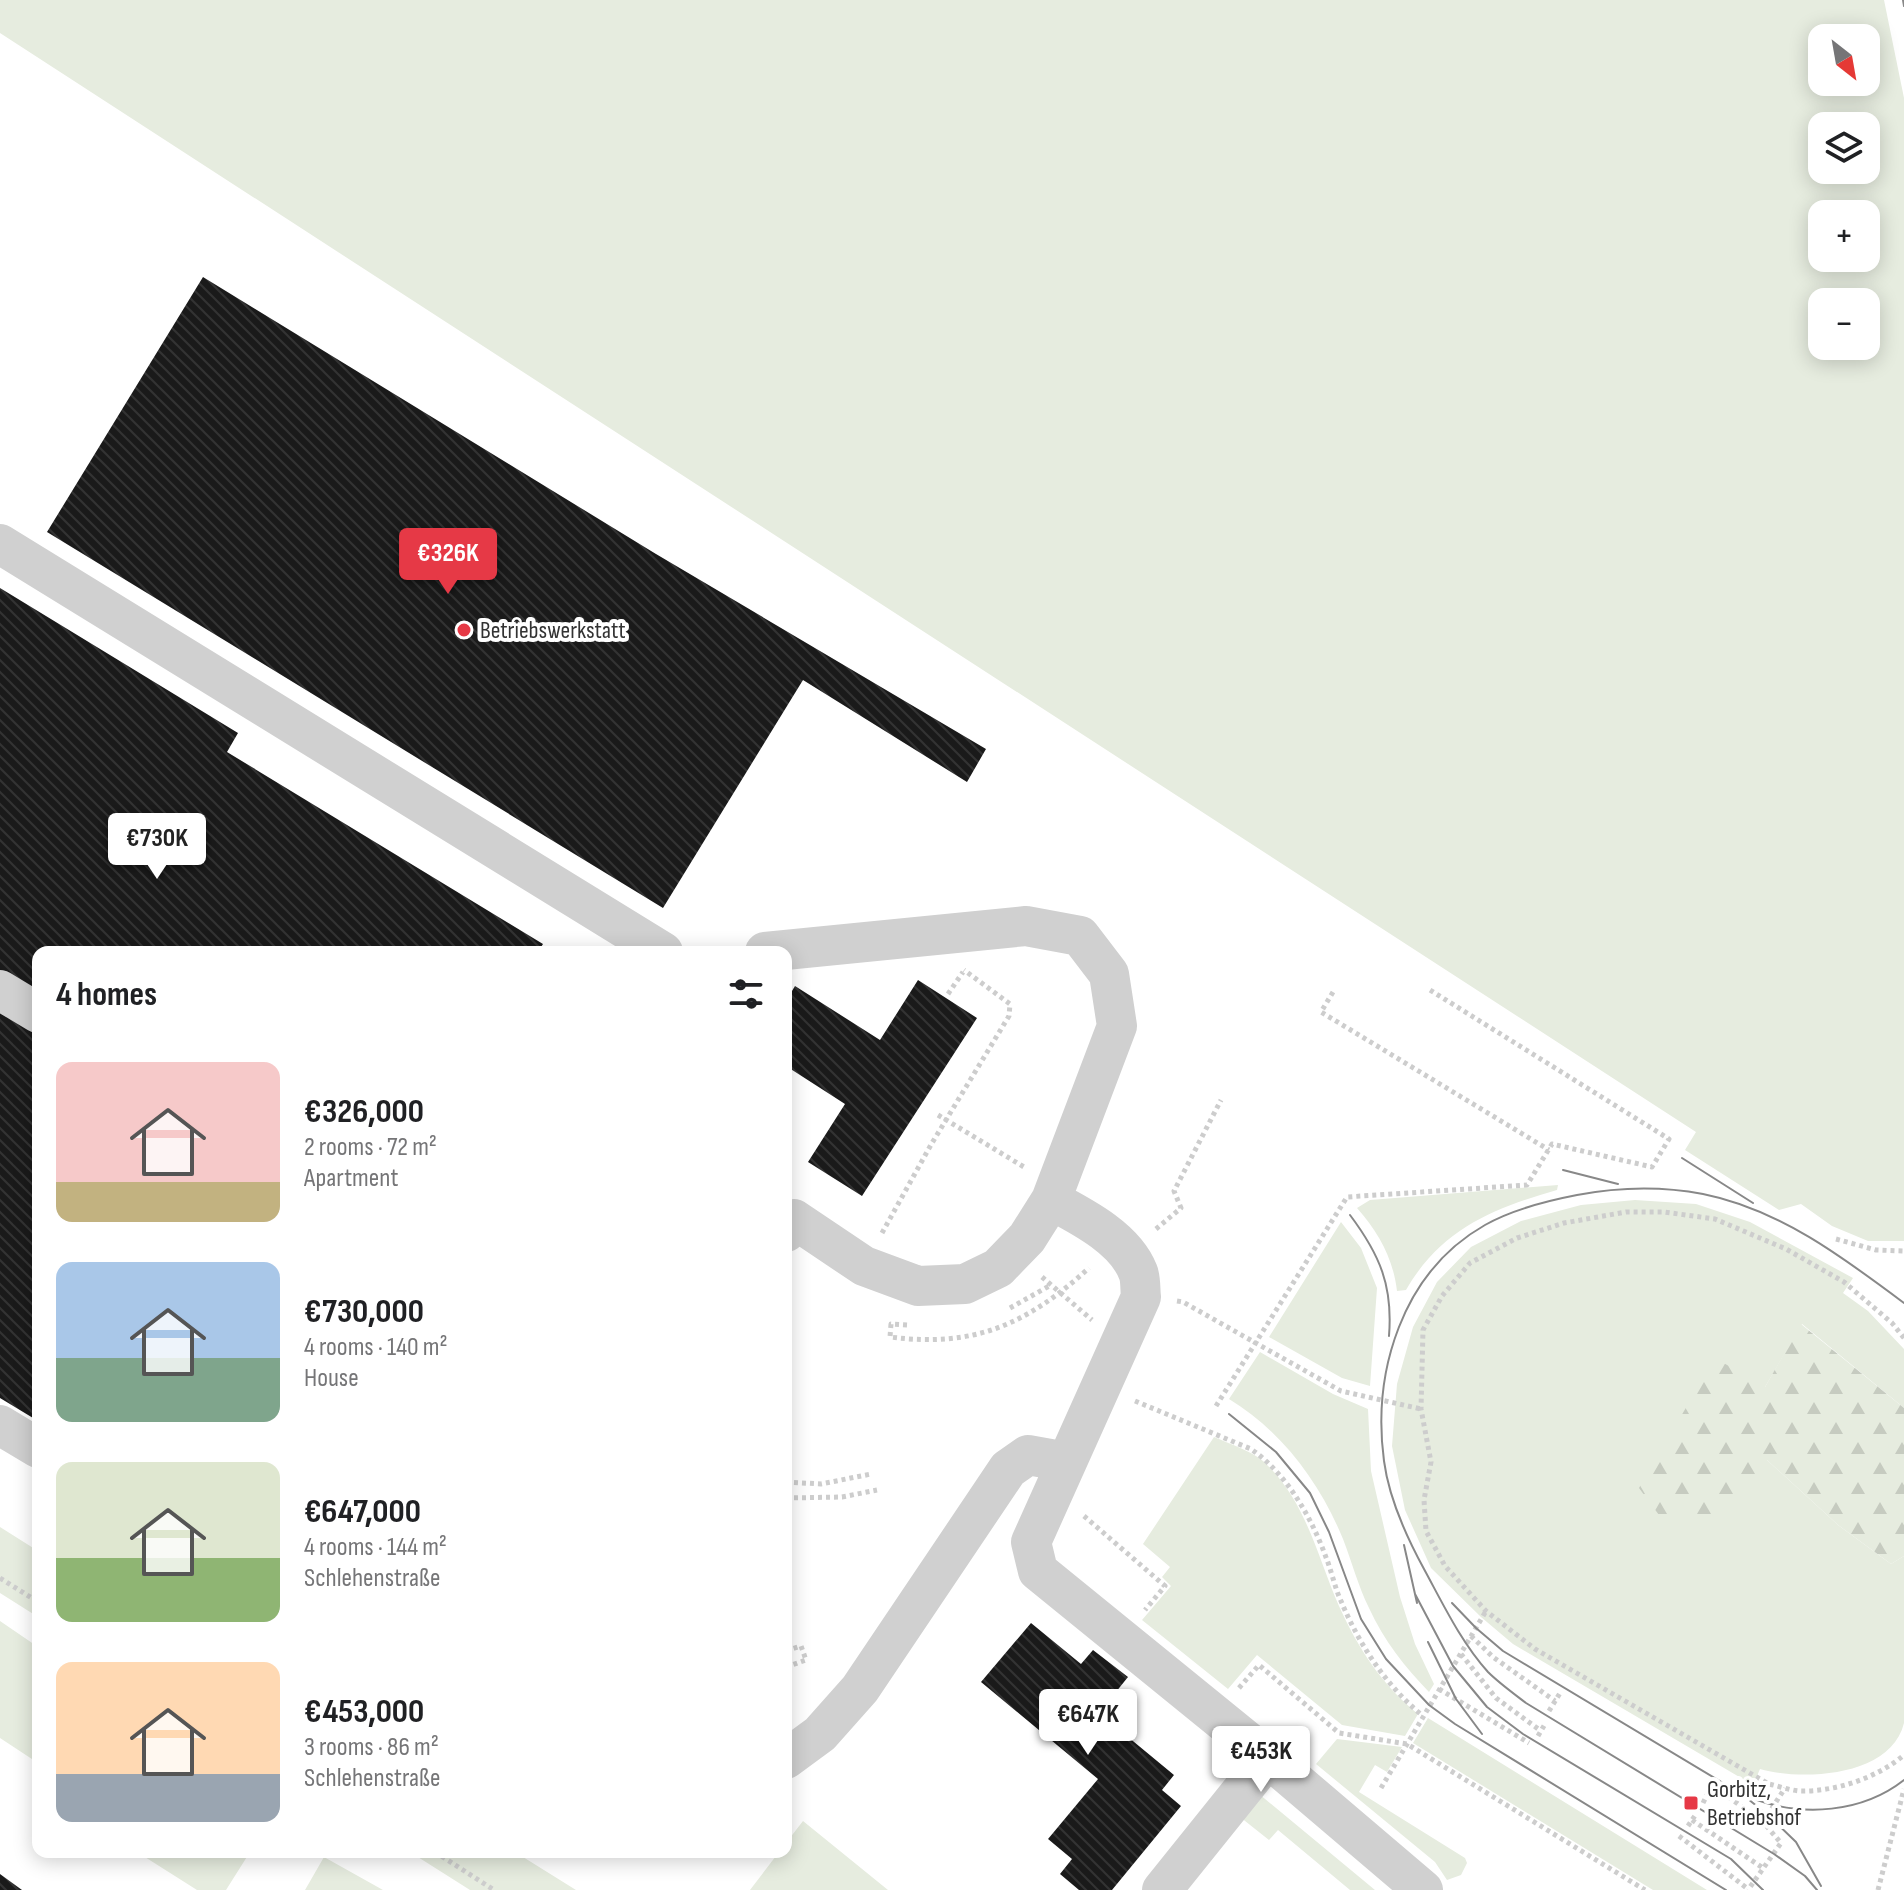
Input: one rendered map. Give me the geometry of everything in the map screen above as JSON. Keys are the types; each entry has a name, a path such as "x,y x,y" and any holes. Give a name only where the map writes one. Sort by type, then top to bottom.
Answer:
{"street":[{"path":"0,544 632,942"},
{"path":"792,949 1026,926 1080,936 1109,974 1117,1026 1053,1193 1027,1238 998,1268 965,1284 918,1286 864,1266 794,1219 792,1222"},
{"path":"0,990 32,1009"},
{"path":"1053,1193 1117,1244 1135,1279 1120,1344 1031,1542 1038,1571 1268,1758 1423,1890"},
{"path":"0,1425 32,1444"},
{"path":"792,1755 820,1734 860,1689 1008,1469 1028,1455 1060,1476"},
{"path":"1162,1890 1268,1758"}],"path":[{"path":"948,994 995,929"},
{"path":"864,1266 1011,1009 1010,1004 964,971"},
{"path":"1216,1406 1347,1197 1527,1185 1552,1144 1652,1167 1669,1139 1430,990"},
{"path":"1333,992 1321,1012 1549,1150"},
{"path":"1221,1100 1174,1191 1181,1208 1154,1230 1135,1279 1183,1302 1341,1391 1421,1409"},
{"path":"938,1115 1053,1193"},
{"path":"1904,1338 1892,1323 1844,1282 1786,1249 1715,1219 1664,1212 1626,1212 1564,1223 1517,1238 1470,1263 1442,1296 1423,1330 1421,1409 1431,1462 1424,1500 1426,1531 1445,1566 1486,1611 1535,1649 1769,1784 1799,1791 1842,1787 1904,1758"},
{"path":"1836,1239 1876,1250 1904,1251"},
{"path":"1013,1252 1120,1344"},
{"path":"1101,1387 1251,1449 1266,1459 1288,1486 1313,1527 1344,1607 1366,1650 1397,1692 1423,1716"},
{"path":"792,1482 821,1484 871,1474"},
{"path":"1060,1476 1165,1586 1131,1646"},
{"path":"792,1498 842,1497 877,1490"},
{"path":"0,1578 32,1598"},
{"path":"1381,1788 1486,1611"},
{"path":"1471,1636 1493,1657 1555,1701"},
{"path":"792,1649 801,1646 806,1660 792,1665"},
{"path":"1461,1654 1496,1698 1539,1733 1545,1724"},
{"path":"1216,1715 1259,1665 1339,1733 1407,1744 1645,1890"},
{"path":"1439,1689 1529,1743"},
{"path":"1549,1711 1560,1693"},
{"path":"1679,1836 1716,1861 1748,1890 1781,1843 1763,1822 1712,1785 1703,1803"},
{"path":"1763,1822 1785,1788"},
{"path":"1878,1890 1904,1789"},
{"path":"1688,1826 1694,1817 1763,1868"},
{"path":"444,1858 494,1890"}],"green space":[{"path":"0,0 1884,0 1904,98 1904,1241 1868,1241 1832,1226 1801,1204 1779,1210 1685,1150 1696,1132 0,33"},
{"path":"1558,1185 1557,1190 1491,1213 1453,1236 1420,1269 1406,1290 1397,1291 1384,1246 1357,1208 1370,1200"},
{"path":"1635,1200 1696,1204 1750,1222 1853,1278 1843,1293 1868,1311 1904,1349 1904,1408 1802,1324 1765,1387 1767,1460 1838,1525 1891,1564 1904,1556 1904,1723 1896,1741 1882,1755 1864,1764 1821,1774 1778,1773 1760,1769 1753,1785 1513,1644 1431,1568 1405,1510 1392,1446 1397,1384 1413,1327 1437,1282 1471,1247 1521,1221 1581,1205"},
{"path":"1341,1222 1361,1248 1377,1288 1370,1386 1342,1378 1269,1337"},
{"path":"1801,1324 1904,1408 1904,1556 1891,1564 1838,1525 1767,1460 1716,1531 1689,1511 1659,1515 1639,1488 1715,1358 1765,1387"},
{"path":"1260,1352 1333,1394 1368,1409 1371,1471 1400,1597 1415,1644 1434,1684 1429,1692 1381,1632 1334,1518 1311,1479 1266,1426 1229,1399"},
{"path":"1214,1437 1246,1450 1263,1461 1290,1493 1309,1529 1354,1636 1382,1678 1418,1714 1405,1736 1342,1725 1257,1655 1228,1689 1142,1620 1171,1586 1162,1577 1170,1567 1143,1544"},
{"path":"0,1527 32,1547 32,1613 0,1593"},
{"path":"0,1621 32,1643 32,1759 0,1738"},
{"path":"1428,1718 1707,1890 1653,1890 1413,1743"},
{"path":"1337,1739 1402,1747 1387,1772 1375,1765 1359,1792 1465,1858 1467,1863 1461,1875 1447,1880 1435,1862 1316,1764"},
{"path":"1259,1794 1375,1890 1350,1890 1278,1830 1269,1840 1240,1817"},
{"path":"803,1821 888,1890 750,1890 774,1858 792,1858 792,1835"},
{"path":"146,1858 246,1858 226,1890 197,1890"},
{"path":"326,1858 383,1890 305,1890"},
{"path":"419,1858 525,1858 576,1890 470,1890"}],"building":[{"name":"Betriebswerkstatt","path":"203,277 656,554 986,749 967,782 803,680 663,908 47,532"},
{"path":"0,588 238,733 227,752 543,944 32,946 32,1417 0,1398"},
{"path":"918,980 977,1018 862,1196 808,1162 845,1104 792,1070 792,991 795,986 880,1040"},
{"path":"1031,1623 1081,1664 1093,1650 1128,1677 1099,1713 1174,1775 1162,1790 1181,1806 1112,1890 1079,1890 1060,1874 1072,1859 1048,1839 1098,1779 981,1682"},
{"path":"0,1874 22,1890 0,1890"}],"tram line":[{"path":"1903,0 1904,6"},
{"path":"1682,1158 1753,1203"},
{"path":"1563,1170 1618,1184"},
{"path":"1817,1890 1805,1876 1774,1854 1526,1703 1488,1672 1453,1622 1399,1517 1384,1461 1381,1427 1383,1393 1399,1327 1413,1297 1433,1269 1456,1245 1507,1214 1577,1195 1608,1190 1656,1189 1687,1191 1731,1201 1810,1237 1904,1303"},
{"path":"1350,1215 1377,1258 1382,1272 1389,1302 1389,1336"},
{"path":"1229,1414 1276,1452 1310,1493 1329,1532 1361,1619 1386,1659 1429,1705 1726,1890"},
{"path":"1404,1545 1417,1603"},
{"path":"1415,1594 1453,1666 1487,1707 1523,1734 1731,1859 1763,1890"},
{"path":"1452,1603 1503,1651 1743,1795 1796,1842 1821,1886"},
{"path":"1428,1642 1456,1699 1482,1734"},
{"path":"1754,1799 1792,1808 1832,1809 1870,1799 1904,1780"}],"place":[{"name":"Betriebswerkstatt","path":"464,630"},
{"name":"Gorbitz, Betriebshof","path":"1691,1803"}]}
